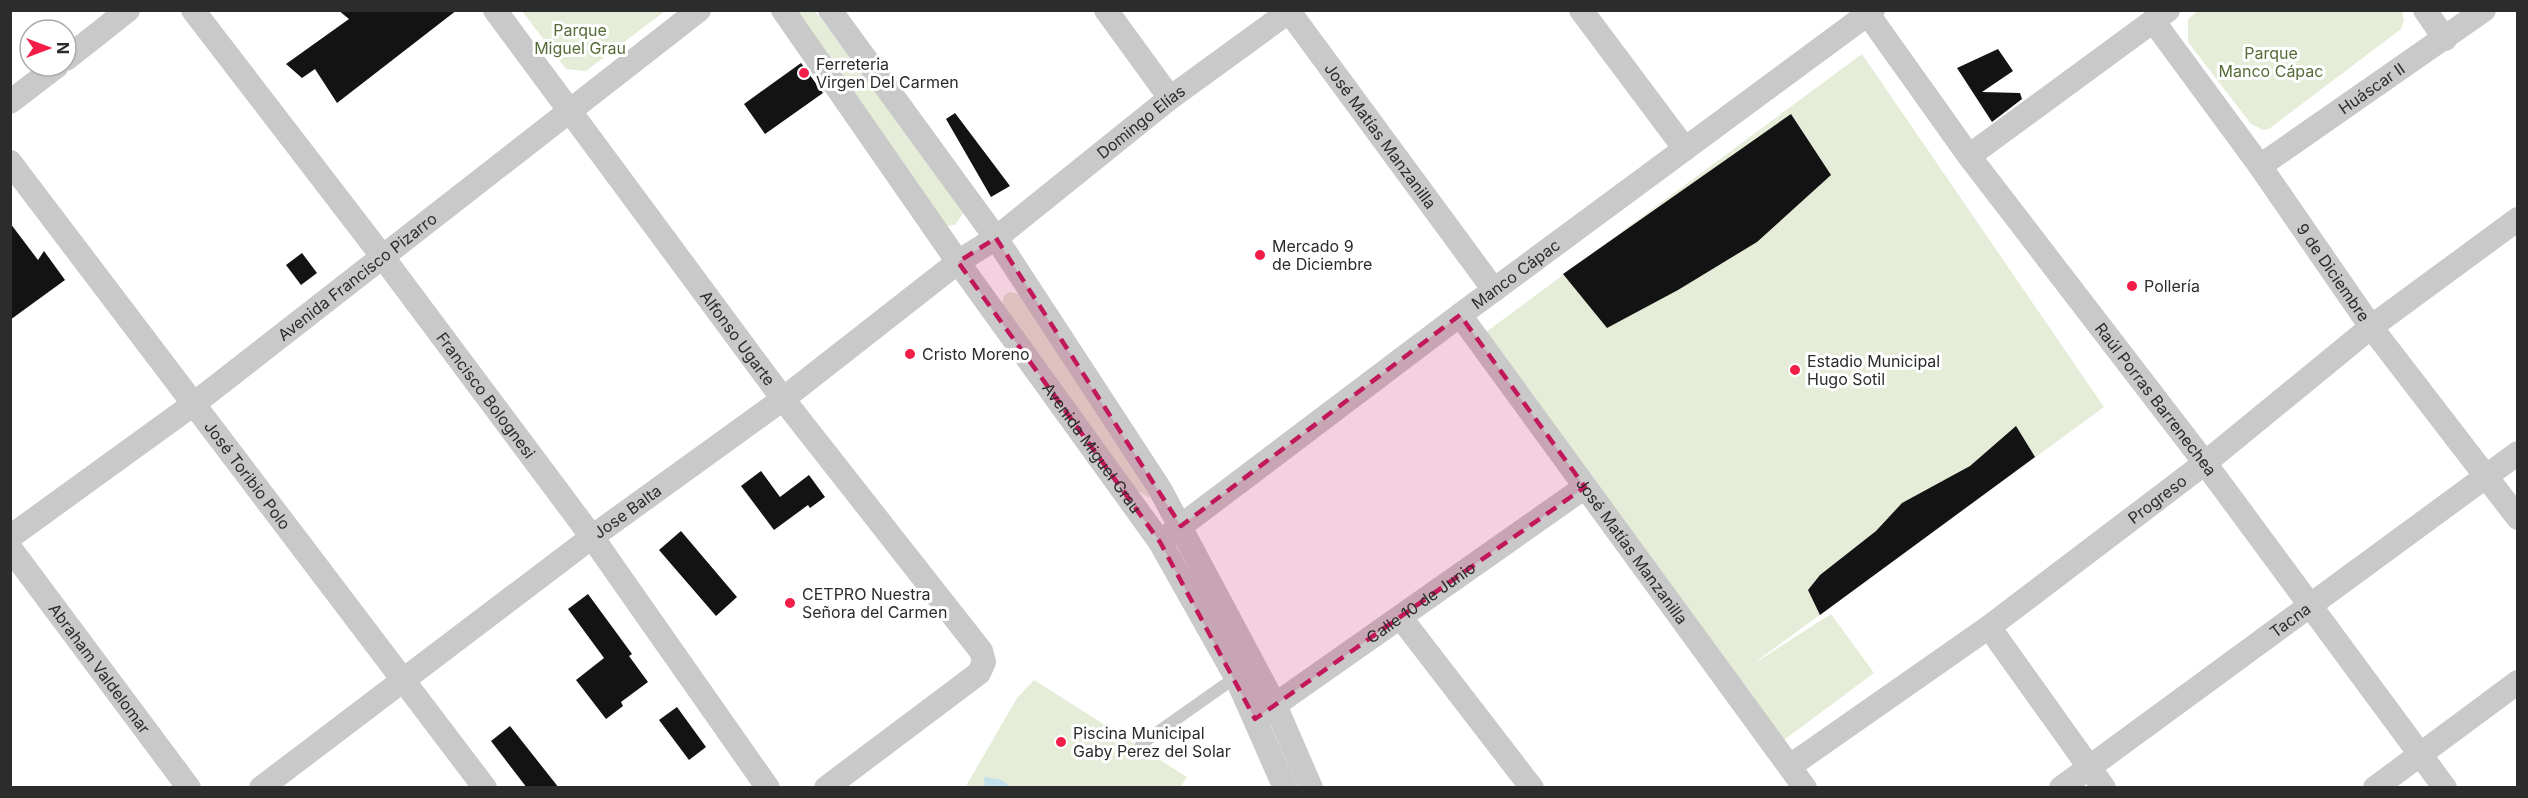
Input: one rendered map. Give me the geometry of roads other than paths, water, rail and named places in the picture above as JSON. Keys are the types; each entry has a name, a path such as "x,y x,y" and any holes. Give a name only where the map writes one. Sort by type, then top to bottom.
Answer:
{"street":[{"path":"78,50 128,10"},
{"name":"Francisco Bolognesi","path":"193,10 382,256 592,537 768,788"},
{"name":"Alfonso Ugarte","path":"495,10 783,399 981,651 984,662 979,673 826,788"},
{"name":"Avenida Francisco Pizarro","path":"10,537 195,403 699,10"},
{"name":"Avenida Miguel Grau","path":"783,10 958,262 1160,542 1236,677 1265,712 1285,788"},
{"name":"Avenida Miguel Grau","path":"830,10 996,238 1160,489 1181,526 1265,712 1311,788"},
{"path":"1106,10 1170,98"},
{"path":"1581,10 1685,149"},
{"path":"2425,10 2445,39"},
{"name":"Huáscar II","path":"2260,166 2484,10"},
{"name":"Domingo Elías","path":"996,238 1170,98 1290,11"},
{"name":"José Matías Manzanilla","path":"1290,11 1494,290"},
{"name":"Manco Cápac","path":"1160,542 1460,315 1869,12"},
{"name":"Raúl Porras Barrenechea","path":"1869,12 1969,156 2205,463 2445,788"},
{"path":"1969,156 2161,16"},
{"name":"9 de Diciembre","path":"2161,16 2260,166 2371,327 2517,518"},
{"path":"10,102 41,78"},
{"name":"José Toribio Polo","path":"10,162 485,788"},
{"name":"Progreso","path":"1790,766 1989,627 2205,463 2371,327 2517,219"},
{"name":"Jose Balta","path":"261,788 592,537 783,399 958,262 996,238"},
{"name":"José Matías Manzanilla","path":"1460,315 1805,788"},
{"name":"Tacna","path":"2061,788 2517,453"},
{"name":"Calle 10 de Junio","path":"1265,712 1585,488"},
{"name":"Abraham Valdelomar","path":"10,548 189,788"},
{"path":"1401,618 1532,788"},
{"path":"1989,627 2091,766 2104,788"},
{"path":"2375,788 2517,682"}],"lane":[{"path":"1141,744 1236,677"}],"water":[{"path":"984,777 1002,780 1011,787 985,787"}],"place":[{"name":"Ferreteria Virgen Del Carmen","path":"804,73"},
{"name":"Mercado 9 de Diciembre","path":"1260,255"},
{"name":"Pollería","path":"2132,286"},
{"name":"Cristo Moreno","path":"910,354"},
{"name":"Estadio Municipal Hugo Sotil","path":"1795,370"},
{"name":"CETPRO Nuestra Señora del Carmen","path":"790,603"},
{"name":"Piscina Municipal Gaby Perez del Solar","path":"1061,742"}],"park label":[{"name":"Parque Miguel Grau","path":"580,39"},
{"name":"Parque Manco Cápac","path":"2271,62"}]}
